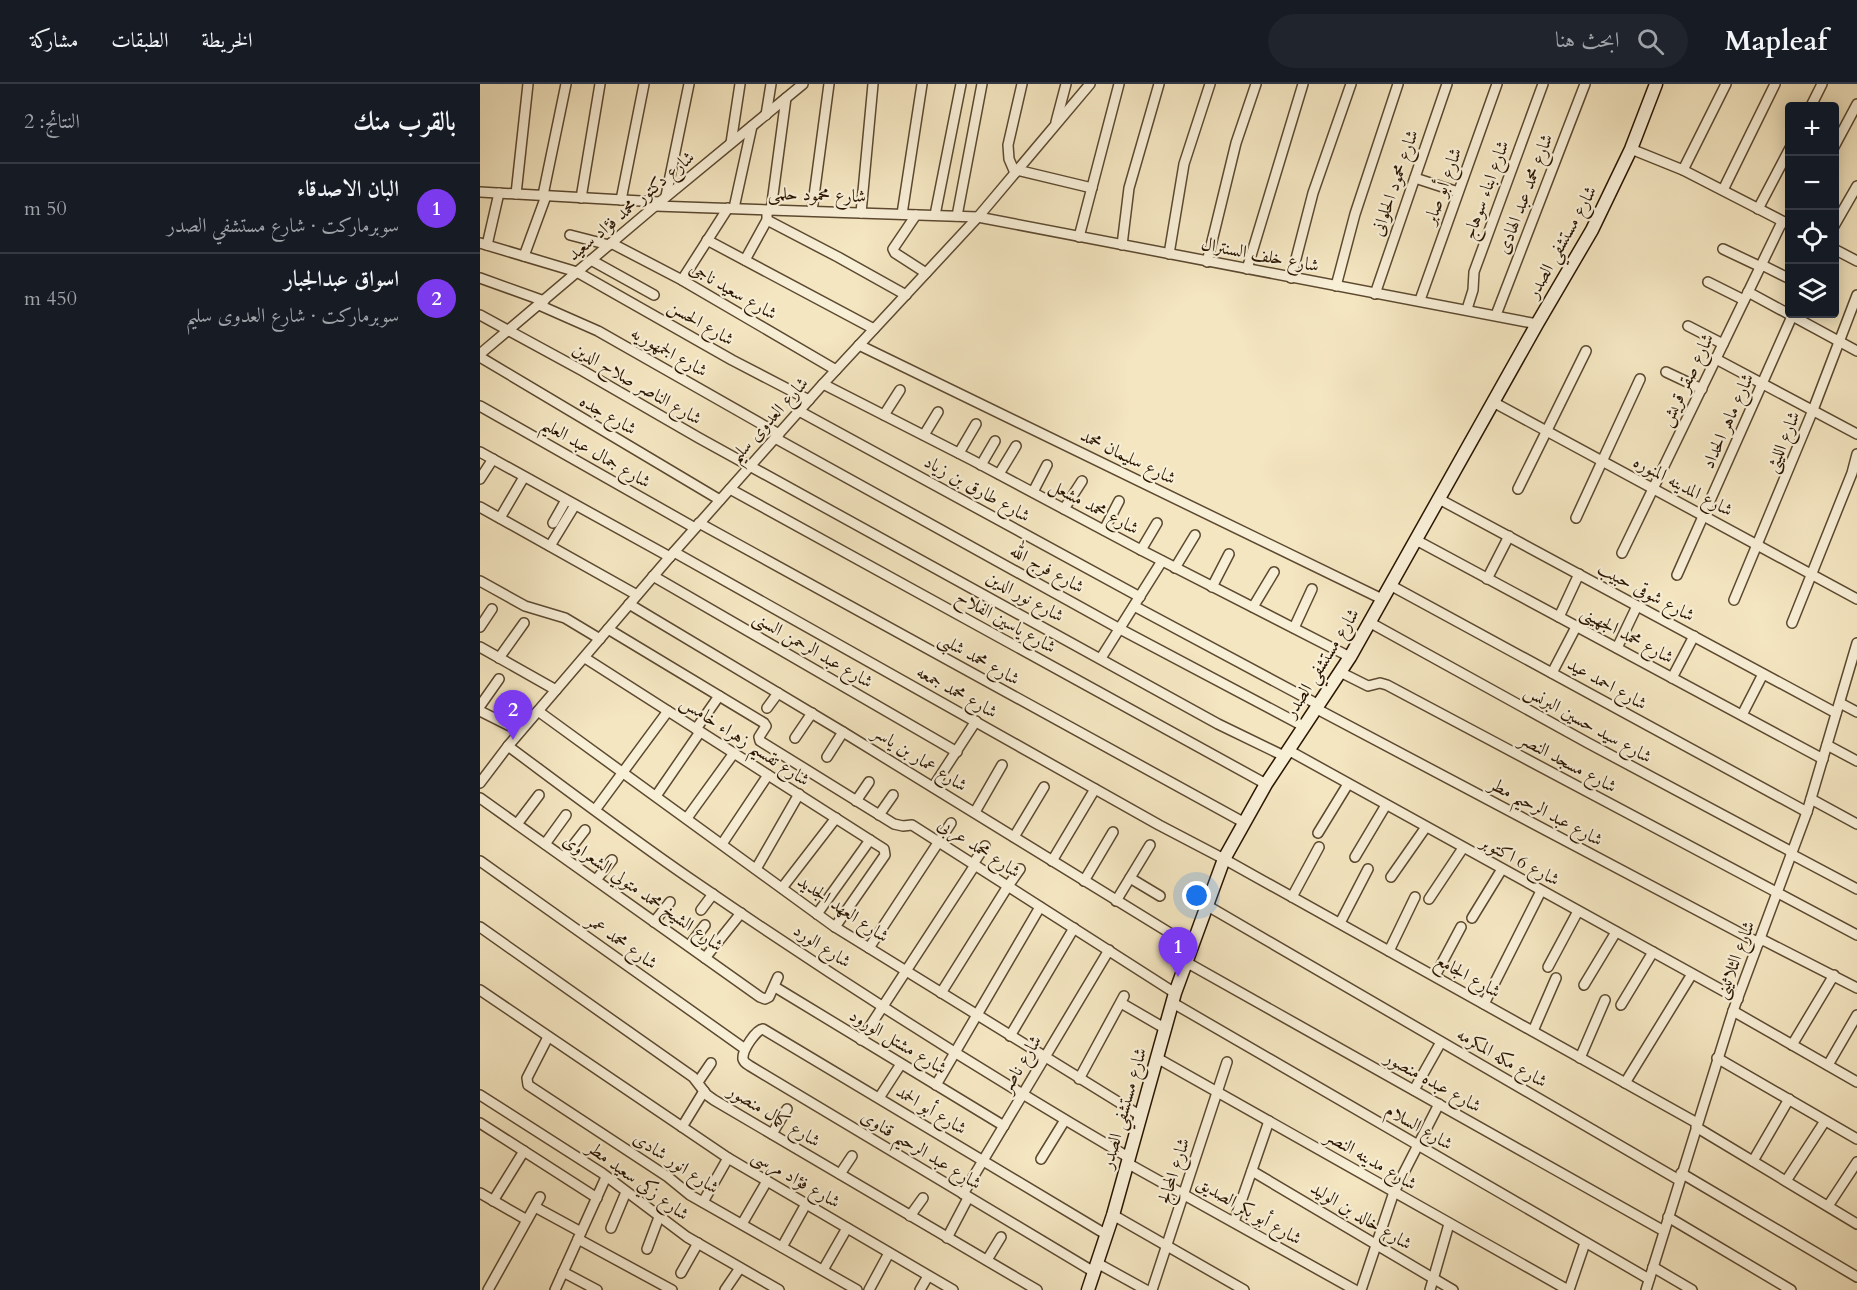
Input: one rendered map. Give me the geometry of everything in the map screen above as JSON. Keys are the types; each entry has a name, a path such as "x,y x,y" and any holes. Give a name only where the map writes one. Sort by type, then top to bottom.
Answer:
{"street":[{"path":"516,194 528,84"},
{"path":"524,256 544,196 566,84"},
{"path":"581,198 600,84"},
{"path":"621,200 644,84"},
{"path":"660,201 689,84"},
{"path":"731,143 740,84"},
{"path":"765,115 771,84"},
{"name":"شارع دكتور محمد فؤاد سعيد","path":"480,355 660,201 803,84"},
{"path":"812,211 829,84"},
{"path":"861,213 873,84"},
{"path":"902,214 922,84"},
{"path":"935,216 961,84"},
{"path":"957,216 982,84"},
{"path":"1022,84 1008,145 1009,159 1016,172 1092,188"},
{"path":"1055,126 1066,84"},
{"name":"شارع العدوى سليم","path":"480,783 484,770 585,658 672,554 823,384 978,217 1090,84"},
{"path":"1079,237 1119,84"},
{"path":"1122,245 1129,188 1159,84"},
{"path":"1169,254 1184,164 1210,84"},
{"path":"1207,262 1236,143 1256,84"},
{"path":"1247,269 1303,84"},
{"path":"1292,278 1313,194 1351,84"},
{"path":"1336,286 1355,214 1398,84"},
{"name":"شارع محمود الحلوانى","path":"1375,294 1447,84"},
{"name":"شارع أبو صابر","path":"1419,300 1497,84"},
{"name":"شارع ابناء سوهاج","path":"1467,309 1473,290 1474,272 1543,84"},
{"name":"شارع محمد عبد الهادى","path":"1496,315 1585,84"},
{"name":"شارع مستشفي الصدر","path":"1088,1290 1113,1215 1174,998 1224,859 1266,784 1350,657 1592,230 1631,149 1656,84"},
{"path":"1683,170 1726,84"},
{"path":"1723,190 1774,84"},
{"path":"1813,102 1822,84"},
{"path":"745,260 767,220 786,98"},
{"path":"1839,138 1857,104"},
{"path":"682,280 707,240 731,208 752,126"},
{"path":"1631,149 1683,170 1785,223"},
{"path":"1758,209 1786,156"},
{"path":"1415,178 1458,192"},
{"path":"1839,217 1857,186"},
{"name":"شارع محمود حلمى","path":"480,192 660,201 768,210 978,217"},
{"path":"484,244 499,193"},
{"path":"916,215 893,249 895,253 926,273"},
{"name":"شارع خلف السنترال","path":"978,217 1537,324"},
{"path":"767,220 838,256 906,295"},
{"name":"شارع صقر قريش","path":"1622,553 1746,296 1785,226"},
{"name":"شارع سعيد ناجى","path":"570,235 610,244 682,280 836,370"},
{"path":"707,240 874,329"},
{"name":"شارع الحسن","path":"484,244 577,272 732,360 809,400"},
{"path":"1723,249 1785,277"},
{"path":"1839,252 1857,261"},
{"path":"591,260 654,295"},
{"name":"شارع الجمهوريه","path":"480,278 542,303 598,331 777,436"},
{"path":"1708,282 1785,312"},
{"name":"شارع الليثى","path":"1734,600 1813,410 1857,295"},
{"name":"شارع الناصر صلاح الدين","path":"480,315 751,465"},
{"name":"شارع ماهر الحداد","path":"1677,575 1792,318"},
{"path":"1798,318 1857,351"},
{"path":"1688,326 1724,344"},
{"name":"شارع سليمان محمد","path":"859,345 1382,599"},
{"path":"1518,489 1586,351"},
{"name":"شارع جده","path":"480,355 720,500"},
{"path":"1716,359 1857,434"},
{"path":"1666,372 1702,389"},
{"path":"1576,518 1640,379"},
{"name":"شارع محمد مشعل","path":"823,384 1350,657"},
{"path":"884,415 900,390"},
{"name":"شارع المدينه المنوره","path":"1493,402 1857,599"},
{"name":"شارع جمال عبد العليم","path":"480,406 697,526"},
{"name":"شارع طارق بن زياد","path":"799,411 1140,597"},
{"path":"924,435 938,412"},
{"path":"959,453 976,424"},
{"name":"شارع فرج الله","path":"777,436 1120,628 1305,727"},
{"path":"981,465 995,441"},
{"path":"999,474 1016,446"},
{"name":"شارع محمد جمعه","path":"480,452 672,554 1224,859"},
{"path":"1792,624 1857,454"},
{"path":"480,479 493,459"},
{"name":"شارع نور الدين","path":"751,465 1218,724 1286,753"},
{"path":"1032,492 1047,465"},
{"path":"500,518 524,477"},
{"path":"1064,509 1082,481"},
{"name":"شارع ياسين الفلاح","path":"730,489 1266,784"},
{"name":"شارع شوقى حبيب","path":"1439,499 1836,713"},
{"path":"1104,530 1119,501"},
{"path":"553,523 571,502"},
{"path":"550,546 571,502"},
{"path":"480,507 638,595"},
{"path":"1141,550 1157,523"},
{"name":"شارع محمد شلبى","path":"697,526 1243,822"},
{"path":"1175,568 1195,535"},
{"path":"1487,579 1509,536"},
{"name":"شارع محمد الجهينى","path":"1416,540 1823,759"},
{"path":"1212,587 1229,554"},
{"path":"1101,658 1162,561"},
{"path":"1253,608 1274,572"},
{"path":"1559,617 1579,574"},
{"name":"شارع عبد الرحمن السنى","path":"653,576 957,752"},
{"path":"480,581 525,606 565,618 600,639"},
{"name":"شارع احمد عيد","path":"1390,585 1807,812"},
{"path":"1294,628 1312,590"},
{"name":"شارع عمار بن ياسر","path":"629,604 975,812 1191,946"},
{"path":"1134,606 1318,707"},
{"path":"1617,648 1637,606"},
{"path":"480,627 492,609"},
{"path":"499,658 524,622"},
{"name":"شارع سيد حسين البرنس","path":"1369,622 1857,890"},
{"path":"1552,673 1576,627"},
{"path":"608,629 719,696 656,796"},
{"path":"1672,678 1694,636"},
{"name":"شارع الثلاثينى","path":"1646,1290 1717,1058 1807,812 1836,713 1854,665 1857,643"},
{"path":"480,647 556,690"},
{"name":"شارع تقسيم زهراء خامس","path":"585,658 884,849 886,853 835,927"},
{"name":"شارع مسجد النصر","path":"1340,672 1368,686 1380,683 1387,685 1857,936"},
{"path":"1742,716 1763,674"},
{"path":"480,706 499,679"},
{"path":"767,708 778,693"},
{"name":"شارع محمد عربى","path":"719,696 765,724 766,727 759,738 761,741 879,815 899,826 912,825 1109,950 1174,998"},
{"path":"1840,703 1857,712"},
{"name":"شارع عبد الرحيم مطر","path":"1318,707 1760,941 1857,988"},
{"path":"480,711 520,731"},
{"name":"شارع العهد الجديد","path":"538,711 835,927 1141,1116"},
{"path":"596,810 668,711"},
{"path":"795,738 812,713"},
{"path":"933,787 976,721"},
{"path":"827,757 843,732"},
{"name":"شارع الورد","path":"508,746 741,913 1022,1095 1128,1160"},
{"path":"1827,746 1857,761"},
{"path":"687,818 734,753"},
{"name":"شارع 6 اكتوبر","path":"1286,753 1348,784 1738,999"},
{"path":"975,812 1002,765"},
{"path":"722,844 768,775"},
{"path":"856,801 869,782"},
{"path":"1317,834 1348,784"},
{"path":"1014,837 1044,787"},
{"path":"1052,861 1095,789"},
{"path":"517,824 539,795"},
{"path":"756,869 799,795"},
{"path":"879,815 894,795"},
{"name":"شارع الشيخ محمد متولي الشعراوى","path":"480,798 763,998 770,997 777,982"},
{"path":"1811,799 1857,824"},
{"path":"1355,857 1386,805"},
{"path":"545,844 566,815"},
{"path":"782,888 836,818"},
{"path":"869,948 951,823"},
{"path":"1391,877 1426,827"},
{"path":"564,857 585,830"},
{"path":"1084,880 1113,832"},
{"path":"817,914 870,840"},
{"path":"1116,901 1150,845"},
{"path":"861,1040 985,846"},
{"path":"1292,897 1319,847"},
{"path":"1429,899 1463,848"},
{"name":"شارع الجامع","path":"1224,859 1625,1083 1857,1224"},
{"path":"596,880 612,860"},
{"name":"شارع محمد عمر","path":"480,861 745,1049"},
{"path":"941,993 1020,869"},
{"path":"1340,923 1368,869"},
{"path":"1472,918 1502,869"},
{"path":"1130,878 1160,896"},
{"path":"1484,1004 1541,891"},
{"path":"701,910 713,894"},
{"path":"1389,951 1415,897"},
{"path":"654,922 670,902"},
{"name":"شارع مكه المكرمه","path":"1206,905 1442,1042 1857,1277"},
{"path":"936,1085 1040,907"},
{"path":"1548,967 1578,911"},
{"path":"705,958 741,913"},
{"path":"689,946 705,925"},
{"name":"شارع كمال منصور","path":"480,927 701,1086 714,1100 1037,1290"},
{"path":"1435,976 1461,927"},
{"path":"1010,1036 1074,928"},
{"path":"1584,985 1616,932"},
{"name":"شارع ناصر","path":"947,1238 983,1161 1109,950"},
{"path":"1621,1005 1653,952"},
{"name":"شارع عبده منصور","path":"1186,962 1664,1231"},
{"path":"1625,1083 1692,974"},
{"path":"1792,1045 1834,975"},
{"path":"1533,1031 1556,978"},
{"name":"شارع مشتل الورود","path":"777,982 861,1040 1004,1126"},
{"name":"شارع فؤاد مرسى","path":"480,990 728,1158 953,1290"},
{"name":"شارع السلام","path":"1174,998 1649,1280"},
{"path":"1079,1079 1122,999 1166,1029"},
{"path":"1580,1058 1605,1000"},
{"path":"1733,1011 1857,1082"},
{"path":"1828,1065 1857,1015"},
{"name":"شارع أبو الحمد","path":"745,1049 756,1032 763,1029 1107,1235"},
{"name":"شارع انور شادى","path":"548,1036 527,1078 528,1085 703,1202 857,1290"},
{"path":"1414,1090 1442,1042"},
{"name":"شارع عبد الرحيم قناوى","path":"745,1049 742,1057 750,1066 965,1196 1096,1267 1146,1290"},
{"name":"شارع مدينه النصر","path":"1157,1058 1568,1290"},
{"path":"1717,1058 1857,1139"},
{"name":"شارع المحالج","path":"1152,1290 1227,1062"},
{"path":"682,1127 711,1063"},
{"path":"879,1098 902,1064"},
{"name":"شارع زكي سعيد مطر","path":"480,1095 606,1177 698,1243 779,1290"},
{"path":"1753,1161 1789,1099"},
{"path":"1361,1290 1394,1192 1439,1104"},
{"path":"772,1134 787,1109"},
{"path":"1041,1158 1065,1120"},
{"path":"1234,1222 1269,1121"},
{"path":"1786,1181 1826,1121"},
{"path":"480,1123 597,1198"},
{"path":"493,1201 524,1151"},
{"path":"840,1174 852,1156"},
{"path":"703,1202 728,1158"},
{"name":"شارع أبو بكر الصديق","path":"1128,1160 1355,1290"},
{"path":"1828,1206 1857,1162"},
{"name":"شارع خالد بن الوليد","path":"1252,1171 1453,1290"},
{"path":"555,1290 606,1177"},
{"path":"742,1224 767,1181"},
{"path":"610,1228 626,1192"},
{"path":"480,1193 527,1220"},
{"path":"488,1290 540,1197"},
{"path":"910,1216 923,1198"},
{"path":"782,1247 806,1204"},
{"path":"535,1207 672,1290"},
{"path":"1113,1215 1244,1290"},
{"path":"647,1249 659,1217"},
{"path":"1668,1217 1791,1290"},
{"path":"1430,1290 1449,1224"},
{"path":"823,1270 847,1228"},
{"path":"987,1260 1002,1237"},
{"path":"681,1273 698,1243"},
{"path":"1568,1290 1585,1243"},
{"path":"868,1290 889,1253"},
{"path":"1653,1267 1692,1290"},
{"path":"725,1290 740,1268"},
{"path":"563,1272 591,1289"},
{"path":"920,1290 928,1276"}],"place":[{"name":"اسواق عبدالجبار","path":"513,740"},
{"name":"البان الاصدقاء","path":"1178,977"}]}
